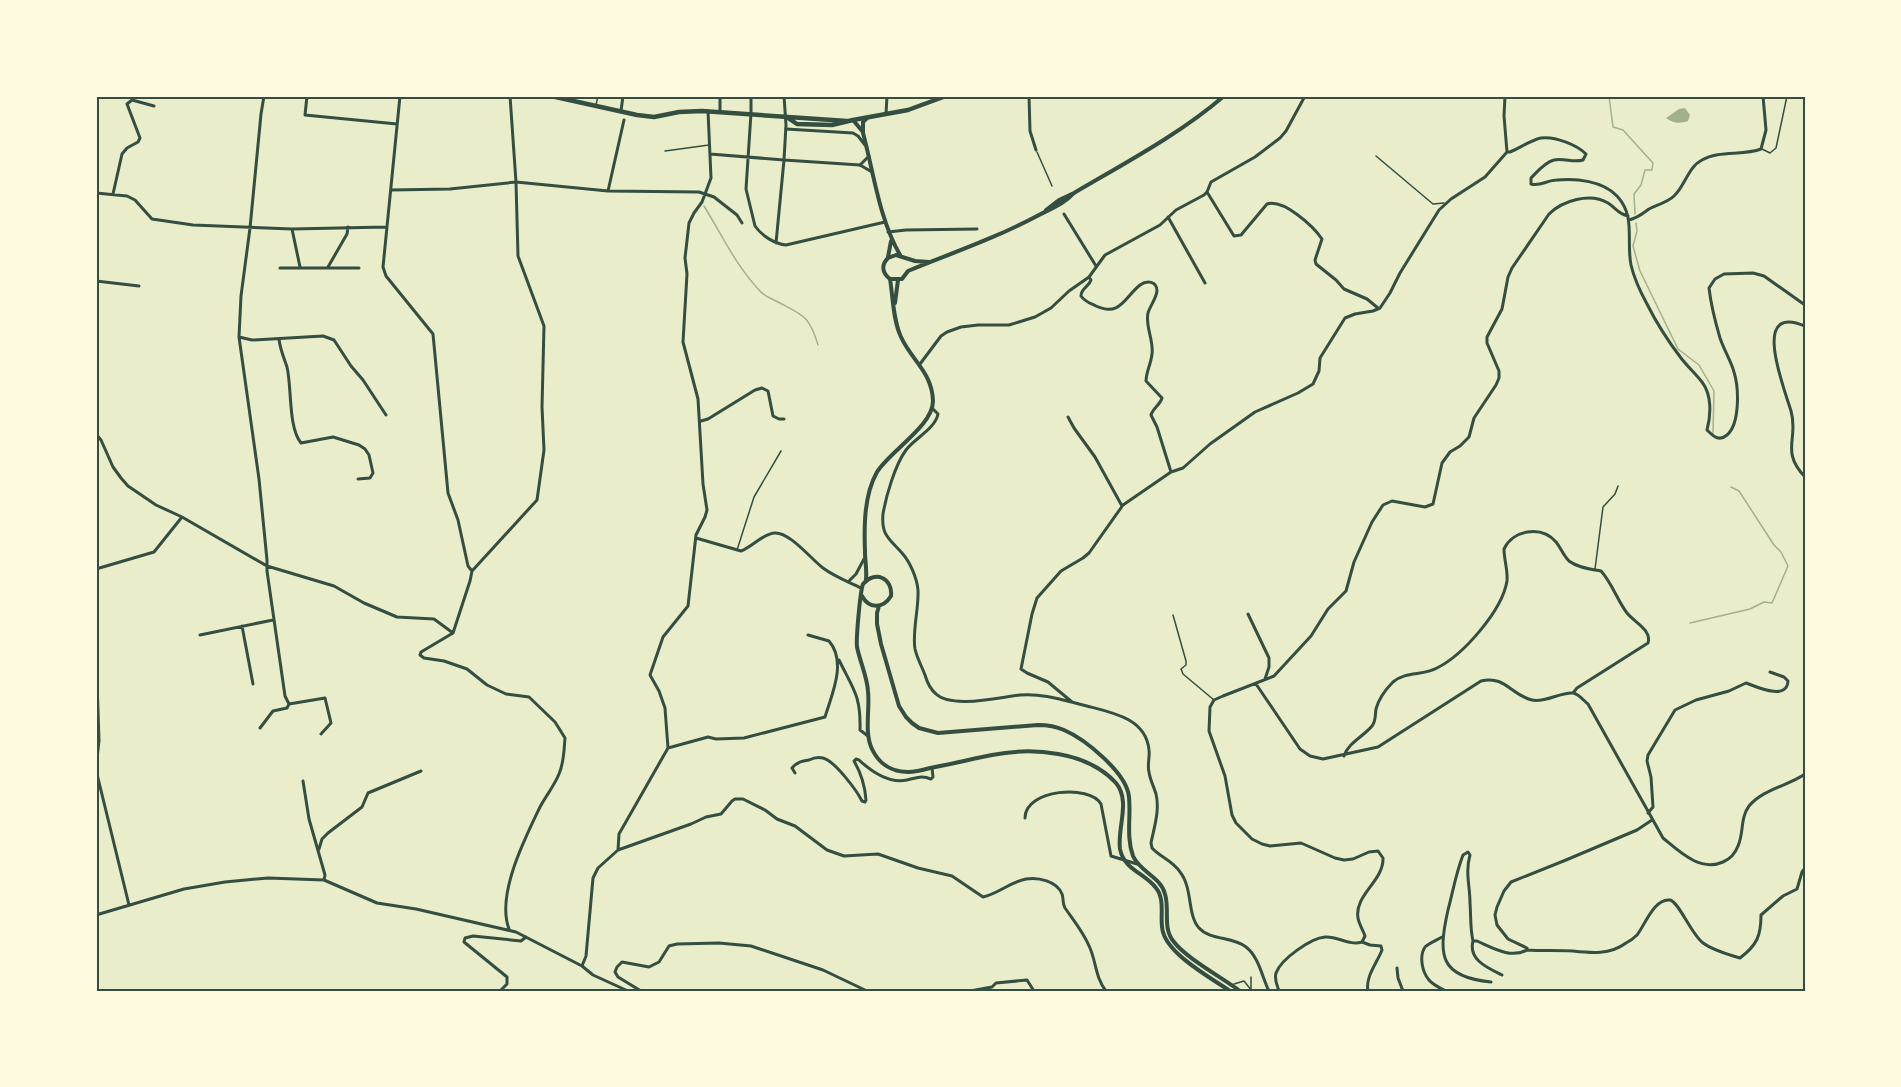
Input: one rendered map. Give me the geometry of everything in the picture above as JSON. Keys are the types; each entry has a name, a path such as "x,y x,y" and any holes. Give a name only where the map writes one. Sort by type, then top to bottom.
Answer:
{"main road":[{"path":"553,96 654,117 679,112 708,111 785,116 797,124 832,125 908,110 946,96"},
{"path":"908,271 994,238 1061,205 1074,193 1194,119 1224,96"},
{"path":"867,117 863,122 863,133 885,222 891,240 908,264 905,277 898,280 890,279"},
{"path":"853,120 863,133"},
{"path":"891,240 884,270 890,279 899,334 927,375 932,408 921,426 889,457 877,473 868,499 864,527 866,564 857,643 867,684 868,736 874,753 891,770 911,772 994,755 1039,753 1061,754 1094,766 1116,783 1123,796 1120,849 1132,870 1156,888 1160,895 1162,931 1170,946 1187,961 1230,991"},
{"path":"888,258 902,256 915,261 929,262"},
{"path":"894,307 898,280"},
{"path":"862,596 869,604 879,606 888,601 891,596 891,586 884,578 874,576 866,564"},
{"path":"864,584 874,576"},
{"path":"879,606 877,624 881,644 900,706 906,717 919,728 938,733 1038,725 1053,726 1073,734 1112,766 1126,786 1129,796 1131,851 1138,865 1163,887 1166,895 1168,928 1173,942 1240,991"}],"street":[{"path":"264,96 241,296 239,337 259,479 273,620 285,696 289,704"},
{"path":"307,96 305,115 397,124"},
{"path":"400,96 383,267 386,276 433,334 448,493 458,520 468,566 472,571"},
{"path":"509,929 505,919 510,879 541,805 558,776 565,738 555,722 529,697 506,694 487,685 467,669 420,656 421,651 453,633 472,571 537,500 544,450 542,407 544,326 518,256 510,96"},
{"path":"621,111 623,96"},
{"path":"720,96 720,112"},
{"path":"751,96 746,189 755,226 759,231 776,243 786,245 885,222"},
{"path":"776,243 786,129 784,96"},
{"path":"886,114 887,96"},
{"path":"1029,96 1030,131 1036,150"},
{"path":"920,364 941,336 947,332 978,325 1009,326 1035,317 1051,308 1089,276 1105,255 1160,225 1176,210 1207,192 1211,182 1255,157 1280,138 1305,96"},
{"path":"1505,96 1507,152"},
{"path":"1629,220 1638,218 1648,210 1673,198 1700,160 1761,149 1766,130 1763,96"},
{"path":"113,194 122,154 140,138 127,104 132,100 154,106"},
{"path":"618,850 619,834 668,748 666,708 650,675 663,637 688,606 696,538 707,510 703,484 698,399 683,342 687,274 685,258 689,223 706,194 711,178 708,111"},
{"path":"608,191 624,120"},
{"path":"786,129 853,133 867,149"},
{"path":"1072,702 1048,682 1022,669 1037,598 1061,571 1089,553 1122,506 1171,472 1182,468 1210,444 1255,412 1298,393 1312,384 1319,371 1320,358 1345,318 1378,308 1390,293 1400,273 1445,203 1485,177 1507,152 1539,138 1549,138 1581,150 1586,154 1583,160 1554,160 1531,178 1531,184 1538,185 1557,179 1596,184 1617,195 1626,208 1629,220 1631,265 1646,303 1681,358 1704,384 1710,402 1707,430 1714,437 1720,438 1727,435 1733,427 1736,419 1737,395 1734,371 1722,345 1712,314 1709,288 1715,279 1724,274 1753,273 1764,276 1805,305"},
{"path":"710,154 860,165 873,173"},
{"path":"860,165 869,155"},
{"path":"390,190 450,189 516,182 608,191 699,192 714,197 737,214 742,223"},
{"path":"1207,192 1234,236 1240,235 1268,204 1279,203 1292,211 1312,227 1322,239 1315,260 1316,264 1344,289 1367,299 1378,308"},
{"path":"96,193 127,196 135,200 147,216 155,220 193,225 292,229 386,227"},
{"path":"1362,942 1365,936 1358,919 1358,910 1382,869 1382,854 1374,851 1353,859 1335,858 1301,843 1270,846 1262,844 1243,831 1232,815 1225,776 1209,731 1210,707 1214,700 1256,684 1279,672 1311,636 1328,609 1346,591 1354,562 1372,522 1383,505 1392,501 1425,507 1433,504 1442,463 1450,452 1469,437 1474,418 1496,385 1498,371 1487,343 1487,337 1502,309 1508,277 1549,214 1556,207 1568,201 1588,198 1600,199 1621,214 1628,216"},
{"path":"1064,214 1096,266"},
{"path":"1168,217 1205,283"},
{"path":"328,267 347,234 348,227"},
{"path":"292,229 300,267"},
{"path":"888,232 977,229"},
{"path":"280,268 359,268"},
{"path":"1089,276 1090,283 1084,288 1081,296 1086,302 1105,311 1120,306 1147,282 1152,282 1156,286 1157,292 1148,313 1152,354 1146,381 1162,399 1151,415 1171,472"},
{"path":"96,281 139,286"},
{"path":"1805,326 1790,321 1777,328 1773,336 1782,382 1792,414 1793,429 1790,445 1792,459 1805,477"},
{"path":"239,337 252,340 323,336 334,340 386,415"},
{"path":"279,339 279,346 287,367 298,441 308,443 333,437 359,445 369,455 373,473 370,478 358,478"},
{"path":"700,421 708,419 762,388 768,391 774,416 779,420 784,419"},
{"path":"932,408 938,417 904,453 889,490 883,516 883,531 888,540 907,559 918,589 915,648 929,686 937,696 950,700 982,702 1021,695 1040,695 1132,720 1142,731 1149,747 1149,774 1157,805 1152,848 1181,872 1188,887 1197,926 1203,932 1232,939 1246,947 1255,957 1269,991"},
{"path":"1068,417 1095,457 1122,506"},
{"path":"96,434 113,467 128,486 156,505 182,517 267,566 334,586 397,618 434,619 453,633"},
{"path":"96,569 154,552 182,517"},
{"path":"1344,756 1346,750 1374,723 1381,696 1395,681 1405,675 1436,669 1469,645 1504,592 1507,572 1504,549 1511,538 1532,531 1546,534 1557,542 1571,563 1604,574 1627,612 1648,633 1650,638 1648,643 1577,688 1573,693"},
{"path":"696,538 736,551 748,549 771,533 783,534 823,568 848,582 864,584"},
{"path":"848,582 856,574 865,558"},
{"path":"1248,614 1269,658 1265,680"},
{"path":"200,635 273,620"},
{"path":"242,626 253,684"},
{"path":"808,635 829,641 834,647 857,696 861,715 860,730 868,736"},
{"path":"96,651 99,741 96,769 129,905"},
{"path":"668,748 708,737 744,738 825,717 834,688 838,659"},
{"path":"1648,813 1653,807 1648,755 1675,710 1696,700 1729,691 1746,683 1760,689 1780,692 1785,689 1788,681 1770,672"},
{"path":"1256,684 1300,749 1310,756 1323,759 1378,747 1481,681 1491,679 1500,681 1525,698 1535,701 1573,693 1580,696 1588,705 1663,838 1701,865 1715,866 1731,858 1739,845 1745,813 1750,805 1767,793 1805,774"},
{"path":"260,728 273,711 287,708 289,704 325,698 331,723 321,734"},
{"path":"795,772 792,768 798,762 824,758 838,770 865,802 866,792 861,771 854,761 856,759 880,776 894,780 923,776 931,779 933,777 932,768"},
{"path":"319,849 322,839 362,807 368,794 421,771"},
{"path":"303,781 309,819 325,875 324,880"},
{"path":"1025,818 1026,811 1036,800 1051,794 1073,793 1093,796 1101,804 1111,856 1138,865"},
{"path":"582,966 586,956 593,878 598,868 618,850 706,817 721,814 732,801 742,799 765,810 777,819 795,826 827,850 844,856 879,854 918,868 952,876 983,897 1027,879 1048,881 1062,894 1063,904 1090,948 1101,985 1106,991"},
{"path":"1527,951 1527,948 1508,939 1497,926 1497,907 1511,882 1566,861 1636,830 1652,820"},
{"path":"1491,982 1474,981 1460,976 1450,967 1443,950 1442,937 1457,871 1463,855 1468,852 1470,855 1467,875 1474,957 1481,964 1502,975"},
{"path":"1473,941 1506,953 1574,951 1589,954 1604,952 1622,946 1636,936 1655,908 1661,902 1668,900 1675,902 1694,934 1704,944 1719,952 1740,958 1751,949 1761,931 1761,915 1783,896 1797,889 1805,868"},
{"path":"96,915 183,889 248,879 324,880 377,903 509,929 582,966 593,975 628,991"},
{"path":"500,991 507,984 507,977 464,942 465,938 473,936 521,941 526,937"},
{"path":"1279,991 1275,978 1279,967 1314,939 1333,937 1352,944 1362,942 1381,946 1383,950 1369,977 1368,991"},
{"path":"1442,937 1426,945 1422,962 1428,980 1446,991"},
{"path":"641,991 618,977 615,972 622,962 649,967 659,962 669,946 719,943 751,946 793,959 823,969 867,991"},
{"path":"1397,968 1403,991"},
{"path":"970,991 992,987 996,983 1027,980 1034,991"}],"lane":[{"path":"596,106 598,96"},
{"path":"1761,149 1770,153 1776,148 1787,96"},
{"path":"665,152 710,145"},
{"path":"1036,150 1052,186"},
{"path":"1376,156 1433,204 1445,203"},
{"path":"736,551 749,509 781,451"},
{"path":"1595,570 1604,507 1615,494 1618,486"},
{"path":"1173,615 1186,661 1181,669 1183,674 1214,700"},
{"path":"1251,977 1251,991"},
{"path":"1232,985 1244,981 1251,991"}],"shaded area":[{"path":"1685,108 1690,115 1688,121 1676,122 1666,118 1679,109"}],"waterway":[{"path":"1609,96 1613,127 1623,130 1653,163 1652,170 1645,170 1641,185 1634,194 1635,214"},
{"path":"704,206 736,261 751,281 765,296 792,309 808,321 818,345"},
{"path":"1636,223 1637,231 1633,246 1640,271 1678,349 1699,365 1714,391 1713,433"},
{"path":"1690,623 1750,609 1764,602 1772,603 1788,566 1739,491 1731,487"}]}
